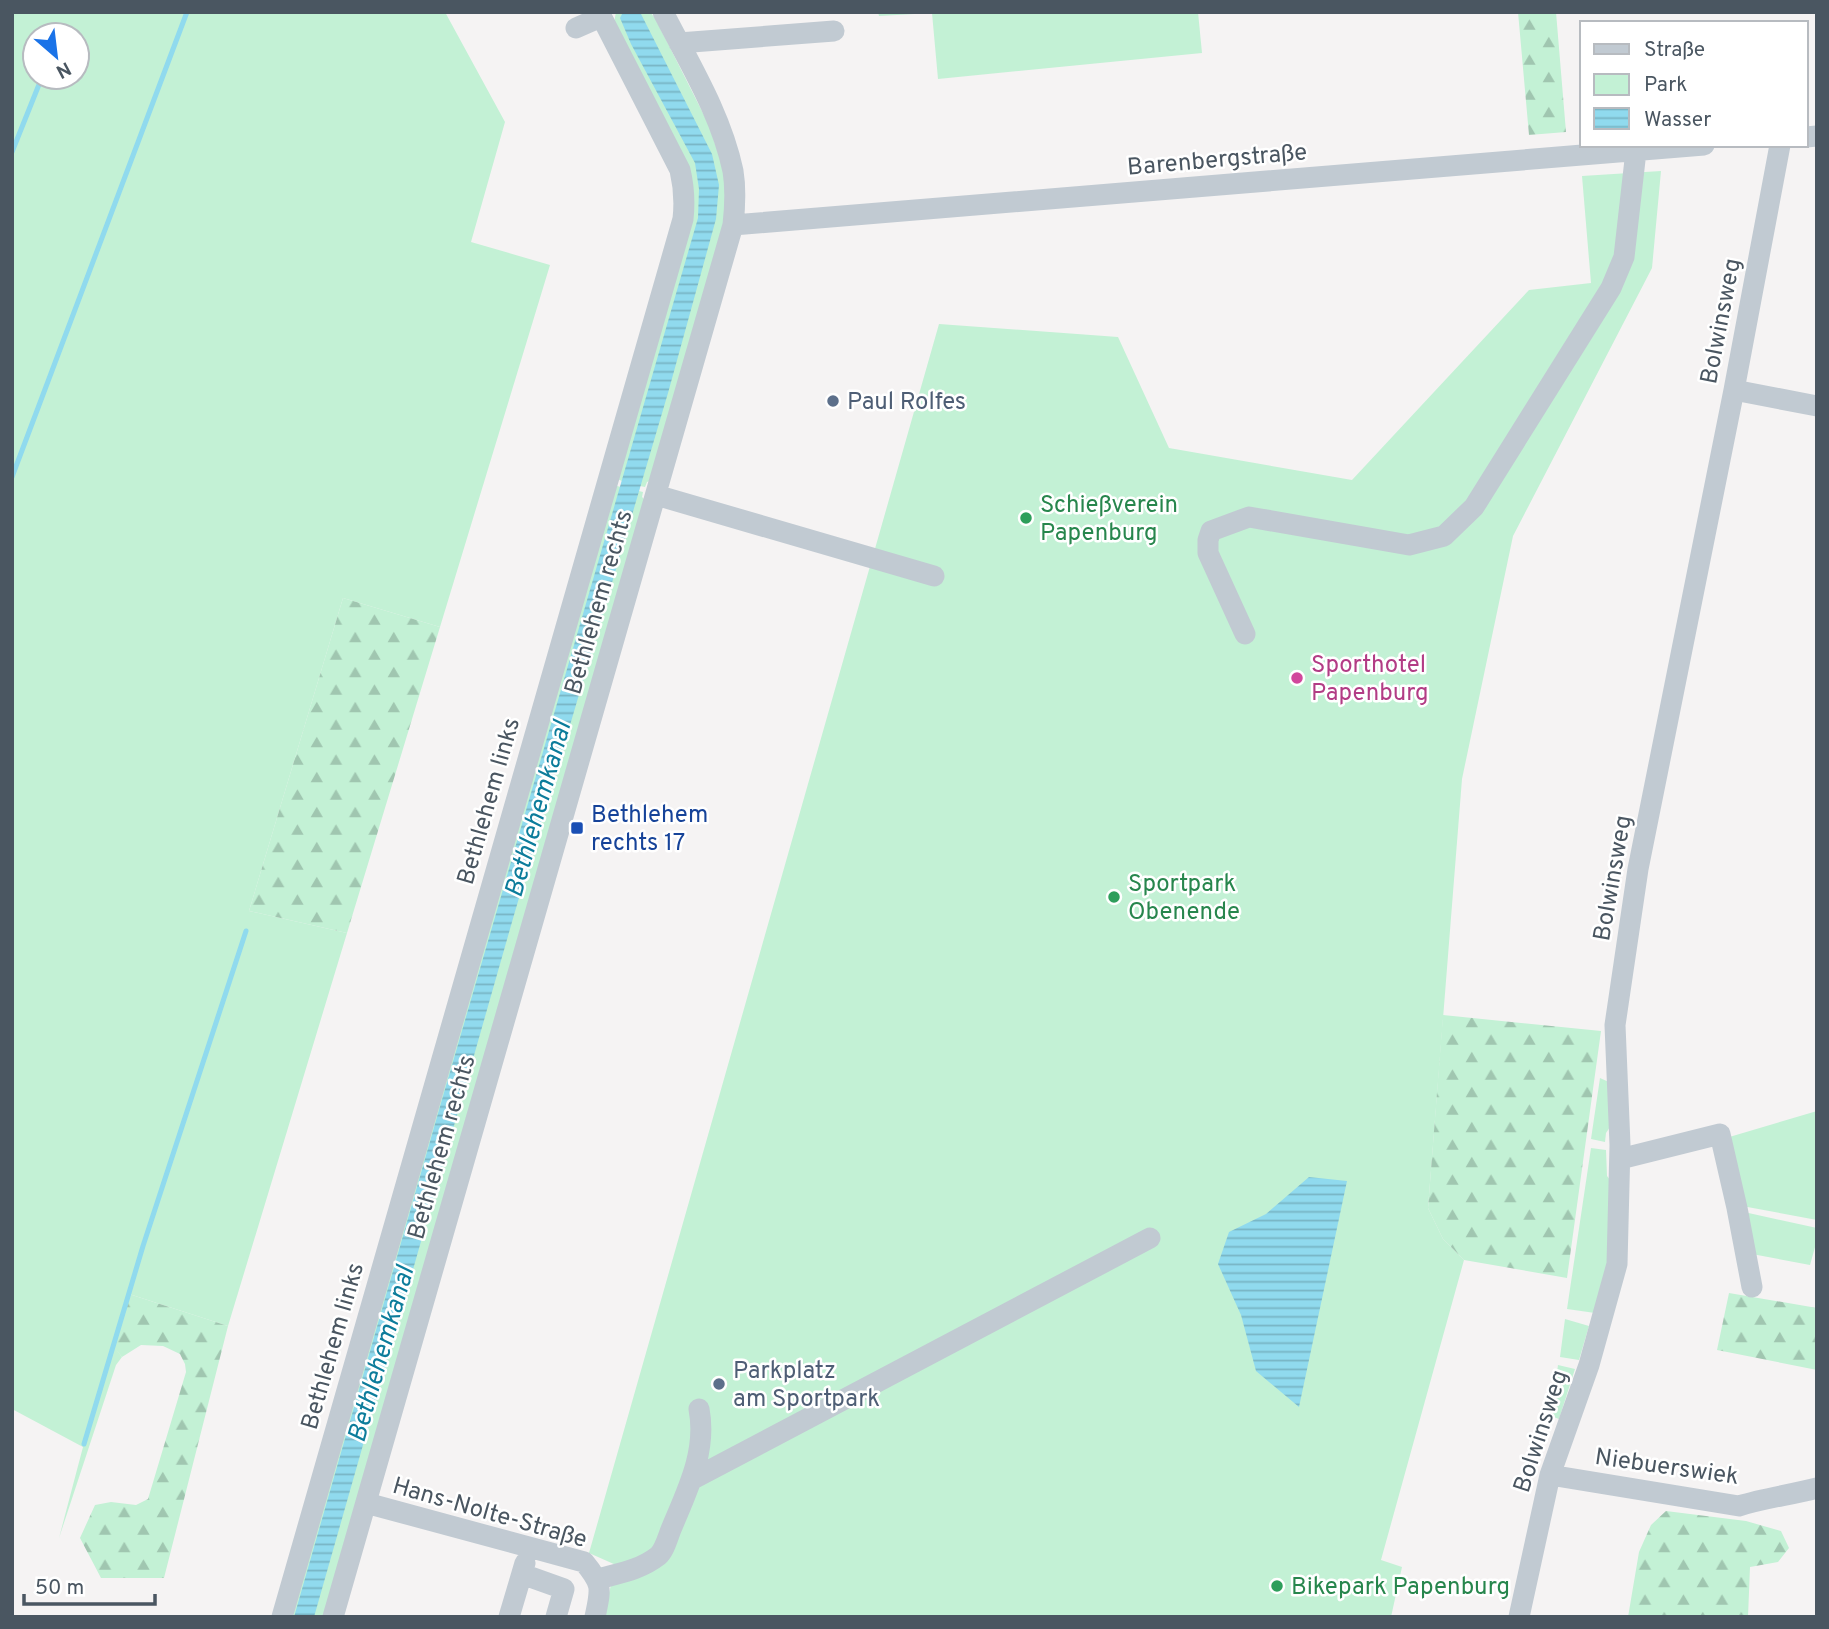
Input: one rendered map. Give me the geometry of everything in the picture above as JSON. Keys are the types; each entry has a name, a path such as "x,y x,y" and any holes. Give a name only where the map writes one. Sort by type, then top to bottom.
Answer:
{"street":[{"name":"Bethlehem rechts","path":"332,1617 733,225 733,173 726,145 710,105 663,12"},
{"path":"576,28 600,15"},
{"name":"Bethlehem links","path":"282,1617 683,219 685,202 680,170 600,15"},
{"path":"679,43 834,31"},
{"name":"Barenbergstraße","path":"733,225 1672,147"},
{"name":"Bolwinsweg","path":"1518,1617 1550,1475 1589,1365 1617,1264 1620,1159 1615,1025 1641,855 1780,147"},
{"path":"1245,634 1208,553 1211,531 1249,517 1409,545 1444,536 1474,508 1611,288 1624,257 1636,151"},
{"path":"1734,390 1817,406"},
{"path":"656,495 934,576"},
{"path":"1620,1159 1720,1134 1752,1287"},
{"path":"693,1479 1150,1238"},
{"path":"598,1579 638,1569 661,1554 693,1479 700,1450 702,1423 699,1409"},
{"name":"Niebuerswiek","path":"1550,1475 1739,1506 1817,1488"},
{"name":"Hans-Nolte-Straße","path":"366,1503 584,1562 598,1579 599,1597 595,1617"},
{"path":"509,1617 529,1547"},
{"path":"522,1574 564,1588 556,1617"}],"green space":[{"path":"12,12 445,12 505,122 471,242 550,265 440,627 343,598 249,911 347,933 228,1326 129,1294 113,1345 122,1357 116,1365 59,1538 83,1447 12,1409"},
{"path":"616,12 650,12 655,18 708,123 725,173 727,210 652,480 647,482 645,487 640,486 639,491 643,492 642,497 645,500 326,1617 288,1617 613,485 621,487 622,481 615,478 689,221 614,23"},
{"path":"878,12 1198,12 1202,53 938,79 932,13 879,16"},
{"path":"1518,12 1556,12 1566,132 1529,135"},
{"name":"Sportpark Obenende","path":"1661,171 1652,268 1513,536 1462,779 1428,1208 1443,1239 1464,1260 1381,1560 1402,1567 1391,1617 603,1617 616,1565 589,1553 939,324 1118,337 1169,448 1352,480 1529,290 1591,283 1582,176"},
{"path":"343,598 440,627 347,933 249,911"},
{"path":"1443,1015 1601,1031 1567,1278 1464,1260 1443,1239 1428,1208"},
{"path":"1600,1078 1611,1083 1610,1127 1605,1142 1591,1139"},
{"path":"1817,1111 1817,1220 1742,1206 1726,1138"},
{"path":"1591,1148 1606,1150 1607,1176 1611,1181 1613,1241 1595,1313 1567,1309"},
{"path":"1744,1212 1817,1228 1817,1240 1810,1265 1752,1254"},
{"path":"1729,1293 1817,1308 1817,1370 1717,1350"},
{"path":"129,1294 228,1326 164,1578 101,1578 80,1538 95,1505 111,1502 136,1505 148,1499 186,1372 180,1354 163,1346 141,1345 122,1357 113,1346"},
{"path":"1565,1319 1589,1326 1579,1360 1560,1357"},
{"path":"1558,1365 1575,1369 1559,1419 1551,1416"},
{"path":"1666,1511 1746,1521 1781,1531 1789,1548 1778,1562 1750,1567 1748,1617 1628,1617 1639,1552 1651,1525"}],"water":[{"name":"Bethlehemkanal","path":"623,12 640,12 712,154 719,185 716,219 314,1617 294,1617 698,218 699,189 695,163 631,44 620,18"},
{"path":"1309,1177 1347,1181 1299,1407 1256,1371 1241,1315 1218,1264 1229,1232 1266,1214"}],"waterway":[{"path":"12,477 187,12"},
{"path":"12,152 36,91"},
{"path":"84,1444 143,1246 246,931"}],"place":[{"name":"Paul Rolfes","path":"833,401"},
{"name":"Schießverein Papenburg","path":"1026,518"},
{"name":"Sporthotel Papenburg","path":"1297,678"},
{"name":"Bethlehem rechts 17","path":"577,828"},
{"name":"Sportpark Obenende","path":"1114,897"},
{"name":"Parkplatz am Sportpark","path":"719,1384"},
{"name":"Bikepark Papenburg","path":"1277,1586"}]}
